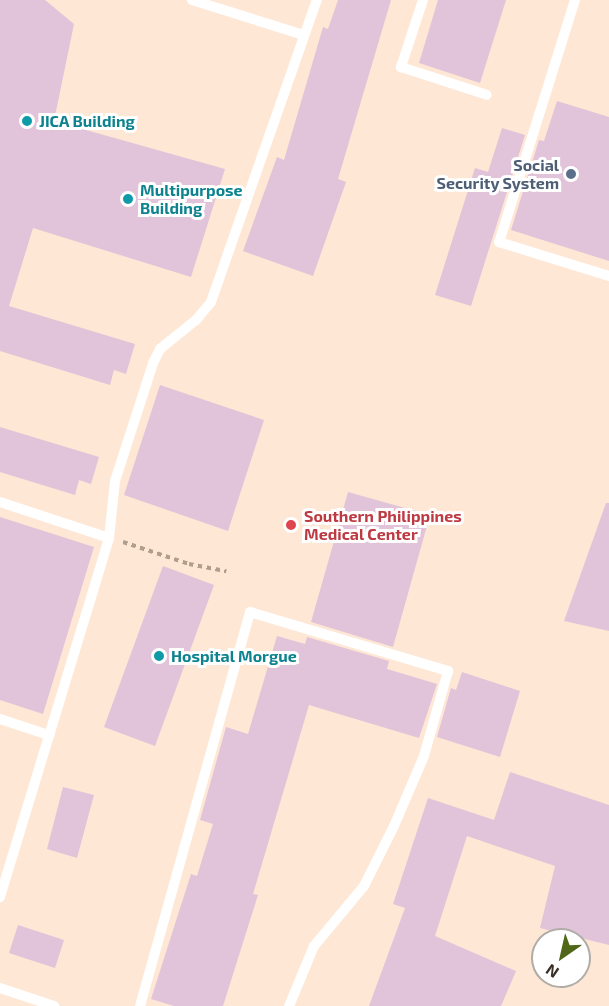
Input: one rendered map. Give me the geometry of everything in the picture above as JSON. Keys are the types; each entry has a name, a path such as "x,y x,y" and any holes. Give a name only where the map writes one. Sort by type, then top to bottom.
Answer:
{"lane":[{"path":"192,0 304,35"},
{"path":"0,897 109,538 115,481 153,363 160,349 196,320 211,302 317,0"},
{"path":"423,0 401,67 487,95"},
{"path":"575,0 499,242 609,276"},
{"path":"0,502 109,538"},
{"path":"140,1006 250,612 448,671 424,756 394,826 364,886 314,946 290,1006"},
{"path":"0,719 50,735"},
{"path":"0,988 54,1006"}],"path":[{"path":"109,538 189,564 226,571"}],"building":[{"path":"0,0 45,0 74,24 54,121 225,169 191,277 33,228 9,306 135,344 126,374 114,370 110,385 0,351"},
{"path":"338,0 391,0 338,179 346,182 313,276 243,251 277,157 284,160 323,27 328,29"},
{"path":"438,0 506,0 480,83 419,63"},
{"name":"Social Security System","path":"557,101 609,117 609,261 511,230 539,140 544,141"},
{"path":"502,128 525,135 471,306 435,295 475,168 488,172"},
{"path":"160,385 264,420 228,531 124,495"},
{"path":"0,427 99,457 91,484 79,480 75,495 0,472"},
{"path":"348,492 430,515 393,647 311,622"},
{"path":"606,503 609,503 609,631 564,621"},
{"path":"0,517 94,547 43,714 0,700"},
{"name":"Hospital Morgue","path":"163,566 214,585 155,746 104,727"},
{"path":"277,636 305,644 307,637 389,661 387,669 437,684 419,738 309,705 253,894 258,895 223,1006 174,1006 151,999 191,874 197,876 213,824 200,820 226,727 248,734"},
{"path":"462,672 520,691 500,757 437,737 451,688 456,690"},
{"path":"510,772 609,805 609,945 591,941 591,928 540,928 555,866 467,836 435,936 516,971 501,1006 369,1006 405,908 393,904 428,798 494,820"},
{"path":"63,787 94,795 77,858 47,849"},
{"path":"18,925 64,940 55,968 9,953"}],"place":[{"name":"JICA Building","path":"27,121"},
{"name":"Social Security System","path":"571,174"},
{"name":"Multipurpose Building","path":"128,199"},
{"name":"Southern Philippines Medical Center","path":"291,525"},
{"name":"Hospital Morgue","path":"159,656"}]}
